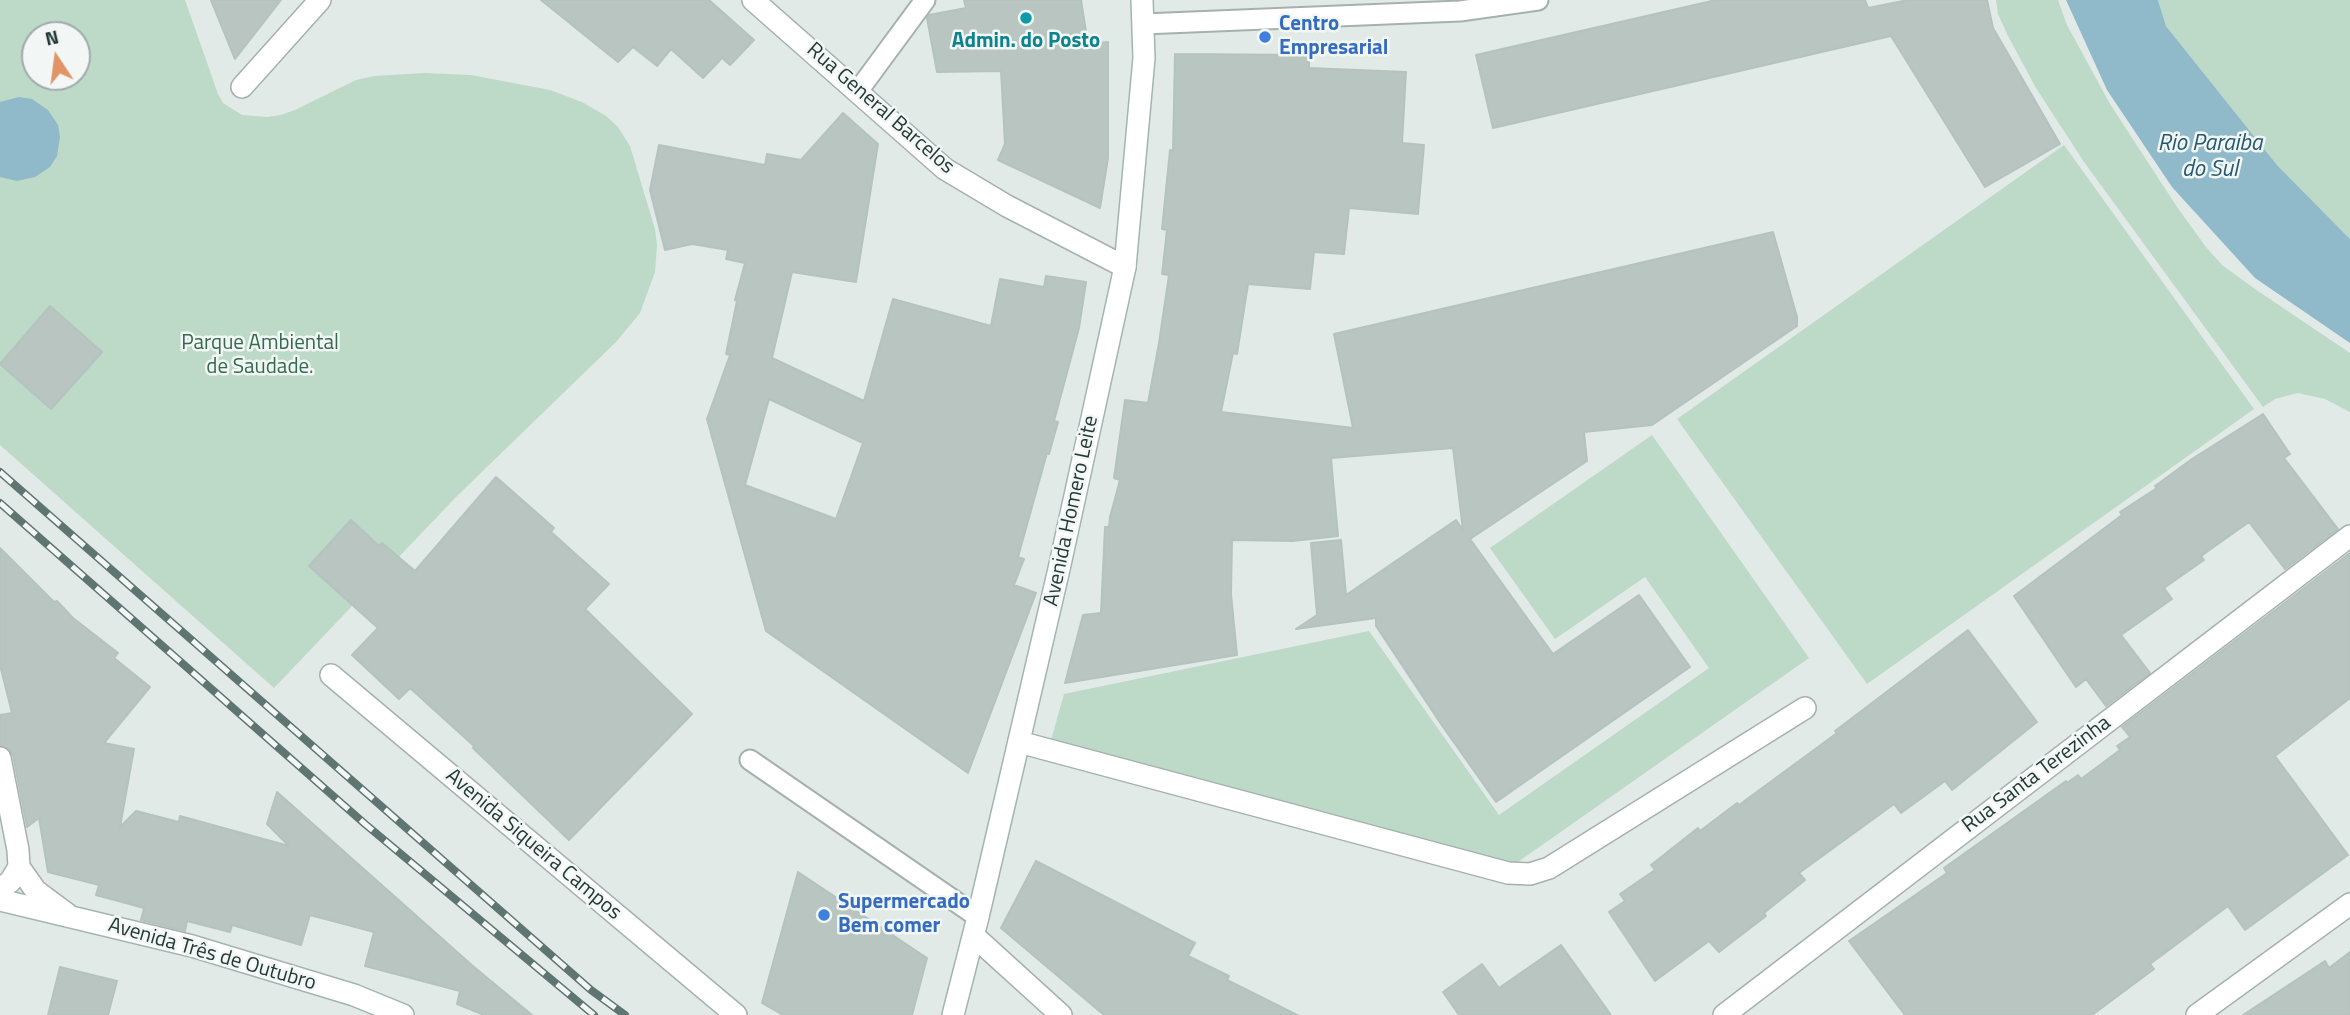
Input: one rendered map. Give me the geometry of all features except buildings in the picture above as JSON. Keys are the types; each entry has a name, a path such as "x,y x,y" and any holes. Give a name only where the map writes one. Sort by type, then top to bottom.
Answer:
{"street":[{"path":"242,87 320,0"},
{"name":"Rua General Barcelos","path":"753,0 945,169 1007,206 1125,267"},
{"name":"Avenida Homero Leite","path":"953,1015 1059,569 1125,267 1144,58 1142,0"},
{"name":"Rua Santa Terezinha","path":"1724,1015 2350,536"},
{"name":"Avenida Siqueira Campos","path":"331,675 736,1015"},
{"path":"1019,742 1508,873 1530,874 1549,868 1805,708"},
{"path":"0,758 19,867 36,891 53,906 72,916"},
{"path":"0,887 10,881 19,867"},
{"name":"Avenida Três de Outubro","path":"9,902 192,946 354,995 403,1015"},
{"path":"2197,1015 2350,904"},
{"path":"976,926 1061,1015"}],"lane":[{"path":"1143,24 1460,11 1538,0"},
{"path":"858,91 920,2"},
{"path":"750,760 976,926"}],"green space":[{"name":"Parque Ambiental de Saudade.","path":"0,0 185,0 218,94 223,103 242,115 281,115 356,80 374,76 424,73 471,75 550,90 582,102 606,116 618,127 630,146 655,229 657,246 655,272 640,313 616,342 456,497 274,688 0,445"},
{"path":"1996,0 2058,0 2067,25 2110,104 2206,247 2222,265 2350,353 2350,412 2325,399 2298,393 2275,399 2263,407 2084,162 2036,88 1998,14"},
{"path":"2158,0 2350,0 2350,239 2277,165 2166,26"},
{"path":"2064,145 2254,409 1867,684 1677,419"},
{"path":"1652,435 1809,658 1515,864 1051,740 1064,694 1369,631 1499,815 1709,668 1645,577 1555,639 1490,548"}],"water":[{"name":"Rio Paraiba do Sul","path":"2066,0 2158,0 2166,26 2277,165 2350,239 2350,343 2255,278 2172,187 2107,90"},
{"path":"19,97 32,99 48,110 58,125 60,137 57,156 50,167 35,177 17,181 0,177 0,102"}],"railway":[{"path":"0,472 591,990 625,1015"},
{"path":"0,503 365,824 594,1015"}],"place":[{"name":"Admin. do Posto","path":"1026,18"},
{"name":"Centro Empresarial","path":"1265,37"},
{"name":"Supermercado Bem comer","path":"824,915"}]}
